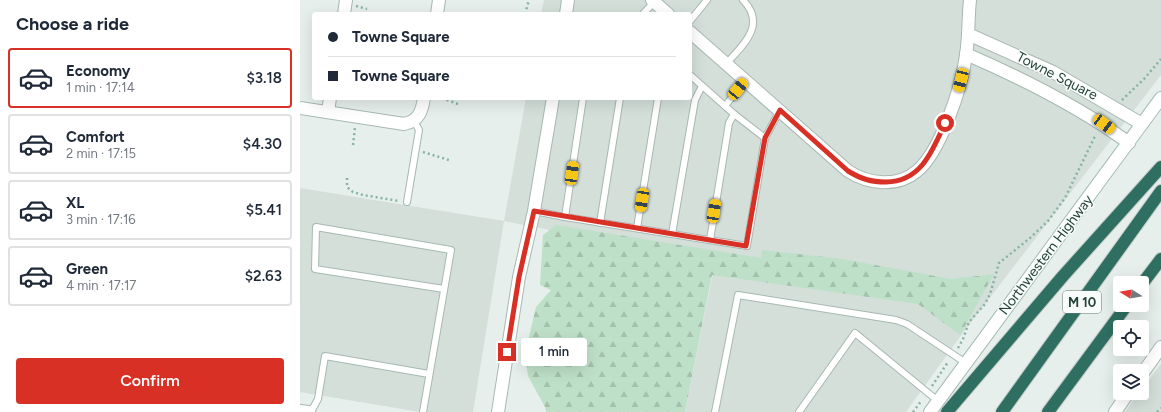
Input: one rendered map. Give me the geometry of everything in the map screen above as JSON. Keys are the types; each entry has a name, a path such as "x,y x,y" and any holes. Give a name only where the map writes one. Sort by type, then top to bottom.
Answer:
{"highway":[{"path":"947,412 1064,276 1161,167"},
{"name":"M 10","path":"1002,412 1161,190"},
{"path":"1148,276 1161,259"},
{"name":"M 10","path":"1048,412 1122,312"},
{"path":"1055,412 1092,352"}],"street":[{"path":"344,12 346,0"},
{"path":"437,12 439,0"},
{"path":"566,12 568,0"},
{"path":"692,34 837,162 858,177 878,182 899,180 917,171 924,164 936,144 959,88 966,54 970,0"},
{"path":"653,1 666,12"},
{"name":"Towne Square","path":"968,34 1053,72 1142,124"},
{"name":"Towne Square","path":"966,54 1056,95 1104,124 1128,143"},
{"name":"Northwestern Highway","path":"930,412 1161,98"},
{"path":"328,112 330,100"},
{"path":"300,108 399,124 414,121 422,109 424,100"},
{"path":"498,412 519,277 534,211 553,100"},
{"path":"1149,364 1161,347"},
{"path":"1115,412 1123,400"},
{"path":"300,410 310,412"}],"lane":[{"path":"692,19 707,0"},
{"path":"726,64 752,32 754,20 751,10 743,0"},
{"path":"645,12 653,1"},
{"path":"692,77 734,114 765,138"},
{"path":"725,106 745,81"},
{"path":"672,234 694,100 702,86"},
{"path":"565,217 583,100"},
{"path":"600,223 620,100"},
{"path":"637,228 658,100"},
{"path":"534,211 746,246 765,138 780,110"},
{"path":"710,240 728,123 734,114"},
{"path":"407,202 419,130 414,121"},
{"path":"423,412 451,250 316,227 315,269 444,289"},
{"path":"715,412 738,295 896,320 907,324 966,363"},
{"path":"799,412 855,333 938,400"},
{"path":"310,412 318,399 325,356 429,374"}],"path":[{"path":"526,12 529,0"},
{"path":"1121,101 1144,79 1161,59"},
{"path":"447,100 458,104"},
{"path":"353,145 357,117"},
{"path":"957,349 969,322 985,304 990,294 999,263 1030,238 1048,220 1065,198 1099,130"},
{"path":"415,150 434,154 443,159 449,160"},
{"path":"347,178 347,186 353,192 407,202"},
{"path":"935,381 946,365"},
{"path":"913,412 920,402"},
{"path":"1157,412 1161,408"}],"shaded area":[{"path":"544,0 1161,0 1161,75 962,334 906,412 685,412 715,263 504,221 526,100 692,100 692,12 541,12"},
{"path":"300,188 504,221 473,412 420,412 300,392"},
{"path":"1161,364 1161,412 1125,412 1134,400 1149,400 1149,380"}],"green space":[{"path":"556,225 761,258 762,250 843,259 951,279 994,274 960,335 918,304 712,275 685,412 546,412 545,407 528,376 525,354 536,307 551,290 540,285 543,235"}],"route":[{"path":"507,352 519,277 534,211 746,246 765,138 780,110 848,171 868,181 878,182 899,180 909,177 917,171 924,164 936,144 945,123"}]}
